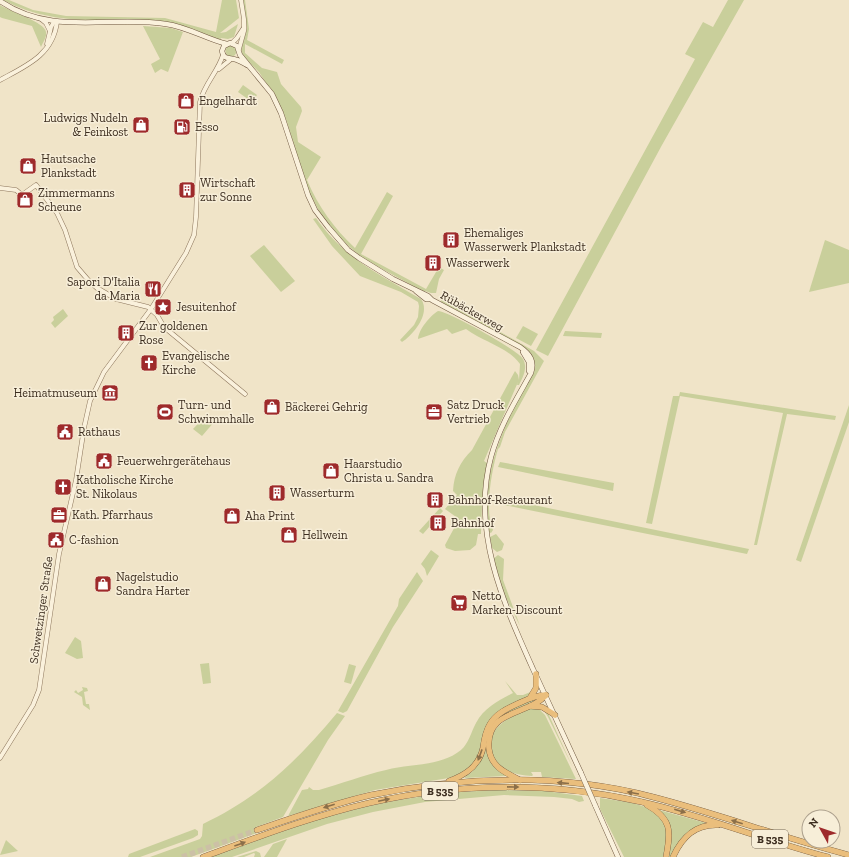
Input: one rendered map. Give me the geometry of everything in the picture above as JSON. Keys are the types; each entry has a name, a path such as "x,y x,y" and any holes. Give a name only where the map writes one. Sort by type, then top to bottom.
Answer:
{"highway":[{"path":"530,698 536,688 536,674"},
{"name":"B 535","path":"258,830 358,799 437,784 460,777 471,770 480,755 485,734 490,724 502,712 530,698 538,695 546,695"},
{"name":"B 535","path":"523,781 502,771 496,765 491,757 489,743 491,732 499,720 541,700 546,695"},
{"path":"528,706 542,707 555,715"},
{"name":"B 535","path":"437,784 523,781 584,785 652,796 849,855"},
{"name":"B 535","path":"203,857 331,813 394,798 442,791 496,787 535,788 598,793 642,802 728,826 828,857"},
{"name":"B 535","path":"642,802 658,812 668,825 670,840 666,857"},
{"name":"B 535","path":"673,857 681,842 693,830 707,825 728,826"}],"main road":[{"path":"0,1 41,19 56,22 86,24 141,22 165,24 182,27 207,37 230,43 239,50 249,66 272,94 282,113 302,179 313,205 321,219 348,250 414,290"},
{"path":"207,37 232,59 249,66"},
{"path":"223,52 230,43"},
{"path":"232,59 239,50"},
{"name":"Rübäckerweg","path":"414,290 425,294 430,299 525,350 532,359 532,369 505,420 491,458 486,482 486,520 490,556 498,583 536,674"},
{"name":"Rübäckerweg","path":"414,290 426,299 430,299"},
{"path":"536,674 618,857"}],"street":[{"path":"239,50 244,26 241,0"},
{"path":"41,19 46,22 50,31"},
{"path":"41,55 46,46 50,31 56,22"},
{"path":"0,80 30,64 41,55 48,47 56,22"},
{"path":"230,43 238,38 244,26"},
{"path":"216,72 223,52"},
{"path":"216,72 232,59"},
{"name":"Schwetzinger Straße","path":"0,758 37,698 59,554 76,480 90,401 104,372 151,309 186,253 194,235 200,102 204,88 216,72"},
{"path":"0,188 16,190 22,195 36,185 57,212 66,230 77,267 91,283 116,298 144,305 151,309 164,327 245,394"}],"green space":[{"path":"3,0 9,0 33,10 66,16 165,18 216,32 222,0 236,0 239,18 220,33 226,32 238,24 234,37 228,39 221,38 220,40 167,22 153,20 68,19 42,15"},
{"path":"243,0 245,0 249,29 247,40 284,60 282,64 245,44 245,53 262,68 277,72 281,84 301,107 302,111 296,127 298,142 321,157 307,180 322,209 340,233 355,248 387,192 393,196 361,254 426,289 439,267 444,270 439,279 436,293 424,292 364,259 339,238 323,218 307,189 287,122 277,100 259,72 242,55 241,47 247,28"},
{"path":"728,0 744,0 662,145 548,356 536,350 695,59 685,54 703,22 713,27"},
{"path":"0,5 40,24 44,28 46,36 41,47 32,26 0,17"},
{"path":"143,26 171,28 183,32 168,72 161,69 155,73 151,64 160,59"},
{"path":"229,46 233,46 235,47 235,55 229,56 226,53 226,49"},
{"path":"243,85 257,95 252,102 238,92"},
{"path":"316,218 338,244 351,255 377,273 421,299 424,305 423,317 416,329 402,342 400,340 414,325 418,317 418,302 401,292 360,276 332,246 313,219"},
{"path":"825,240 849,250 849,283 809,292"},
{"path":"264,245 295,281 281,292 250,256"},
{"path":"446,295 456,307 534,351 544,361 505,432 498,449 493,467 489,501 490,522 493,530 491,533 489,532 487,510 488,488 492,467 505,426 534,367 534,360 528,350 441,302 441,296"},
{"path":"63,309 68,316 55,328 51,323 54,320 53,317"},
{"path":"438,311 455,317 497,340 518,354 523,359 525,366 522,379 519,385 517,385 518,382 484,461 487,463 482,505 481,534 478,534 476,545 470,550 455,551 446,548 445,545 459,519 445,509 457,495 453,491 458,469 472,450 515,371 519,380 520,364 509,353 466,329 452,334 447,329 418,339 420,331 425,323"},
{"path":"523,326 538,334 531,346 516,338"},
{"path":"565,331 602,333 601,338 563,336"},
{"path":"680,392 836,416 835,420 787,414 757,545 754,545 783,413 680,396 652,524 646,523 673,396 679,396"},
{"path":"849,405 849,422 801,562 796,560"},
{"path":"207,414 215,421 202,436 193,429"},
{"path":"500,462 614,483 613,491 498,467"},
{"path":"499,498 749,549 747,554 494,503"},
{"path":"440,508 443,511 423,534 419,531"},
{"path":"496,534 504,544 502,550 497,552 492,548 490,537"},
{"path":"431,550 439,556 427,576 425,569 421,564"},
{"path":"498,555 504,559 503,580 520,626 504,594 493,559"},
{"path":"417,572 423,581 393,627 347,711 343,713 338,711 398,606 399,599"},
{"path":"75,637 81,641 83,658 77,659 65,653"},
{"path":"209,663 211,683 203,684 200,664"},
{"path":"349,664 356,666 351,684 344,682"},
{"path":"505,681 517,695 523,695 533,691 530,695 502,710 481,746 478,757 467,771 449,778 375,790 288,816 302,790 308,789 309,787 313,790 319,790 377,772 435,762 453,755 461,750 466,744 476,723 483,713 497,702 513,693"},
{"path":"82,687 87,688 88,691 84,692 86,704 89,704 90,710 83,705 82,697 74,692 76,690 78,693 83,690"},
{"path":"538,697 539,699 512,711 495,722 488,751 506,776 464,778 473,771 490,726 503,713"},
{"path":"531,708 540,708 545,715 576,779 542,777 541,772 531,772 533,775 532,776 517,774 505,769 495,760 491,746 492,737 495,731 508,719"},
{"path":"543,709 548,713 573,768 548,717"},
{"path":"337,713 345,716 328,740 283,817 256,827 257,833 191,857 150,857 200,839 202,836 203,824 260,790 307,747"},
{"path":"496,790 545,791 582,796 584,801 579,802 572,799 554,797 504,795 425,802 373,812 327,824 232,857 210,857 296,827 367,806 422,796"},
{"path":"600,798 629,802 649,808 657,813 663,820 668,836 663,857 624,857 600,809"},
{"path":"659,810 706,823 699,825 684,836 677,845 671,857 668,857 671,834"},
{"path":"195,829 198,831 198,835 193,838 140,857 128,857 129,854"},
{"path":"287,839 277,857 264,857 273,844"},
{"path":"6,840 18,851 0,855"},
{"path":"256,851 260,853 261,857 254,857 254,853 244,857 237,857"}],"tunnel":[{"path":"182,857 257,830"}],"place":[{"name":"Engelhardt","path":"186,101"},
{"name":"Ludwigs Nudeln & Feinkost","path":"141,125"},
{"name":"Esso","path":"182,127"},
{"name":"Hautsache Plankstadt","path":"28,166"},
{"name":"Wirtschaft zur Sonne","path":"187,190"},
{"name":"Zimmermanns Scheune","path":"25,200"},
{"name":"Ehemaliges Wasserwerk Plankstadt","path":"451,240"},
{"name":"Wasserwerk","path":"433,263"},
{"name":"Sapori D'Italia da Maria","path":"153,289"},
{"name":"Jesuitenhof","path":"163,307"},
{"name":"Zur goldenen Rose","path":"126,333"},
{"name":"Evangelische Kirche","path":"149,363"},
{"name":"Heimatmuseum","path":"110,393"},
{"name":"Bäckerei Gehrig","path":"272,407"},
{"name":"Turn- und Schwimmhalle","path":"165,412"},
{"name":"Satz Druck Vertrieb","path":"434,412"},
{"name":"Rathaus","path":"65,432"},
{"name":"Feuerwehrgerätehaus","path":"104,461"},
{"name":"Haarstudio Christa u. Sandra","path":"331,471"},
{"name":"Katholische Kirche St. Nikolaus","path":"63,487"},
{"name":"Wasserturm","path":"277,493"},
{"name":"Bahnhof-Restaurant","path":"435,500"},
{"name":"Kath. Pfarrhaus","path":"59,515"},
{"name":"Aha Print","path":"232,516"},
{"name":"Bahnhof","path":"438,523"},
{"name":"Hellwein","path":"289,535"},
{"name":"C-fashion","path":"56,540"},
{"name":"Nagelstudio Sandra Harter","path":"103,584"},
{"name":"Netto Marken-Discount","path":"459,603"}]}
